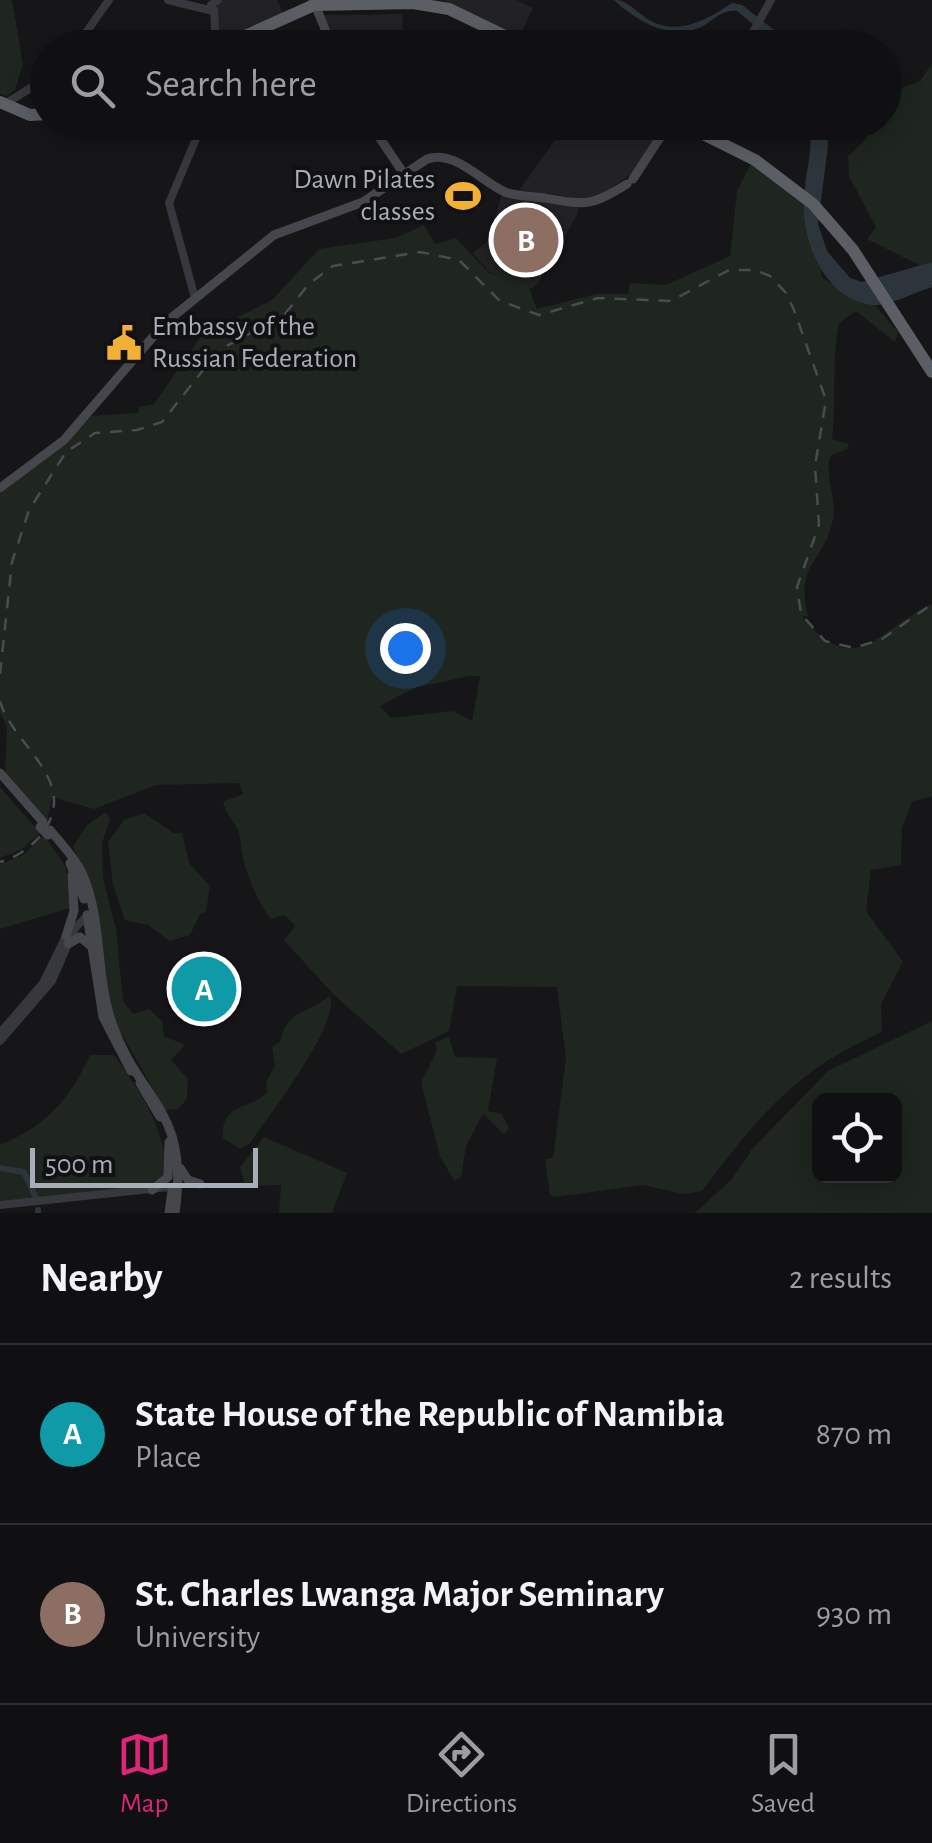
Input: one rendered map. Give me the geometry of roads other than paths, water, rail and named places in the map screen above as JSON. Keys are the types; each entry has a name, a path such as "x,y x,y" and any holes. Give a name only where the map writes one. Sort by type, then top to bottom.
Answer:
{"highway":[{"path":"258,30 316,5 438,5 491,30"},
{"path":"265,30 316,5 438,9 482,30"},
{"path":"4,101 30,114"},
{"path":"722,140 756,157 827,218 897,322 902,334 899,344 918,352 932,370"}],"main road":[{"path":"316,5 326,30"},
{"path":"381,140 404,174"},
{"path":"0,487 64,440 165,323 278,232 363,202 431,157 466,168 512,194 572,205 592,204 630,181 658,140"},
{"path":"0,773 80,868 111,1021 166,1116 186,1178 200,1185 183,1196 173,1211"},
{"path":"0,781 46,829 67,858 90,913 106,1026 160,1117 169,1142 175,1188"},
{"path":"46,829 62,838 72,836"},
{"path":"67,858 75,898 67,940 80,937 92,948"},
{"path":"169,1142 169,1173 153,1192 173,1211"},
{"path":"173,1211 177,1155"}],"street":[{"path":"88,30 110,0"},
{"path":"168,0 212,7"},
{"path":"754,30 770,0"},
{"path":"4,101 30,87"},
{"path":"194,298 169,203 195,140"},
{"path":"0,1033 44,984 67,940 90,913"},
{"path":"0,1042 52,981 67,940"},
{"path":"0,1205 175,1188"}],"waterway":[{"path":"0,1168 24,1172 37,1200"}],"railway":[{"path":"0,674 12,562 29,510 66,452 95,433 137,430 162,422 219,350 284,315 309,284 333,266 420,252 459,260 500,301 539,315 598,298 671,301 729,270 755,270 770,276 786,293 794,310 826,400 815,466 819,525 797,587 801,614 825,641 854,648 882,639 932,604"},
{"path":"0,701 17,733 40,763 54,795 53,812 40,836 19,854 0,862"}],"place":[{"name":"Dawn Pilates classes","path":"463,196"},
{"name":"St. Charles Lwanga Major Seminary","path":"526,240"},
{"name":"Embassy of the Russian Federation","path":"124,343"},
{"name":"State House of the Republic of Namibia","path":"204,989"}]}
